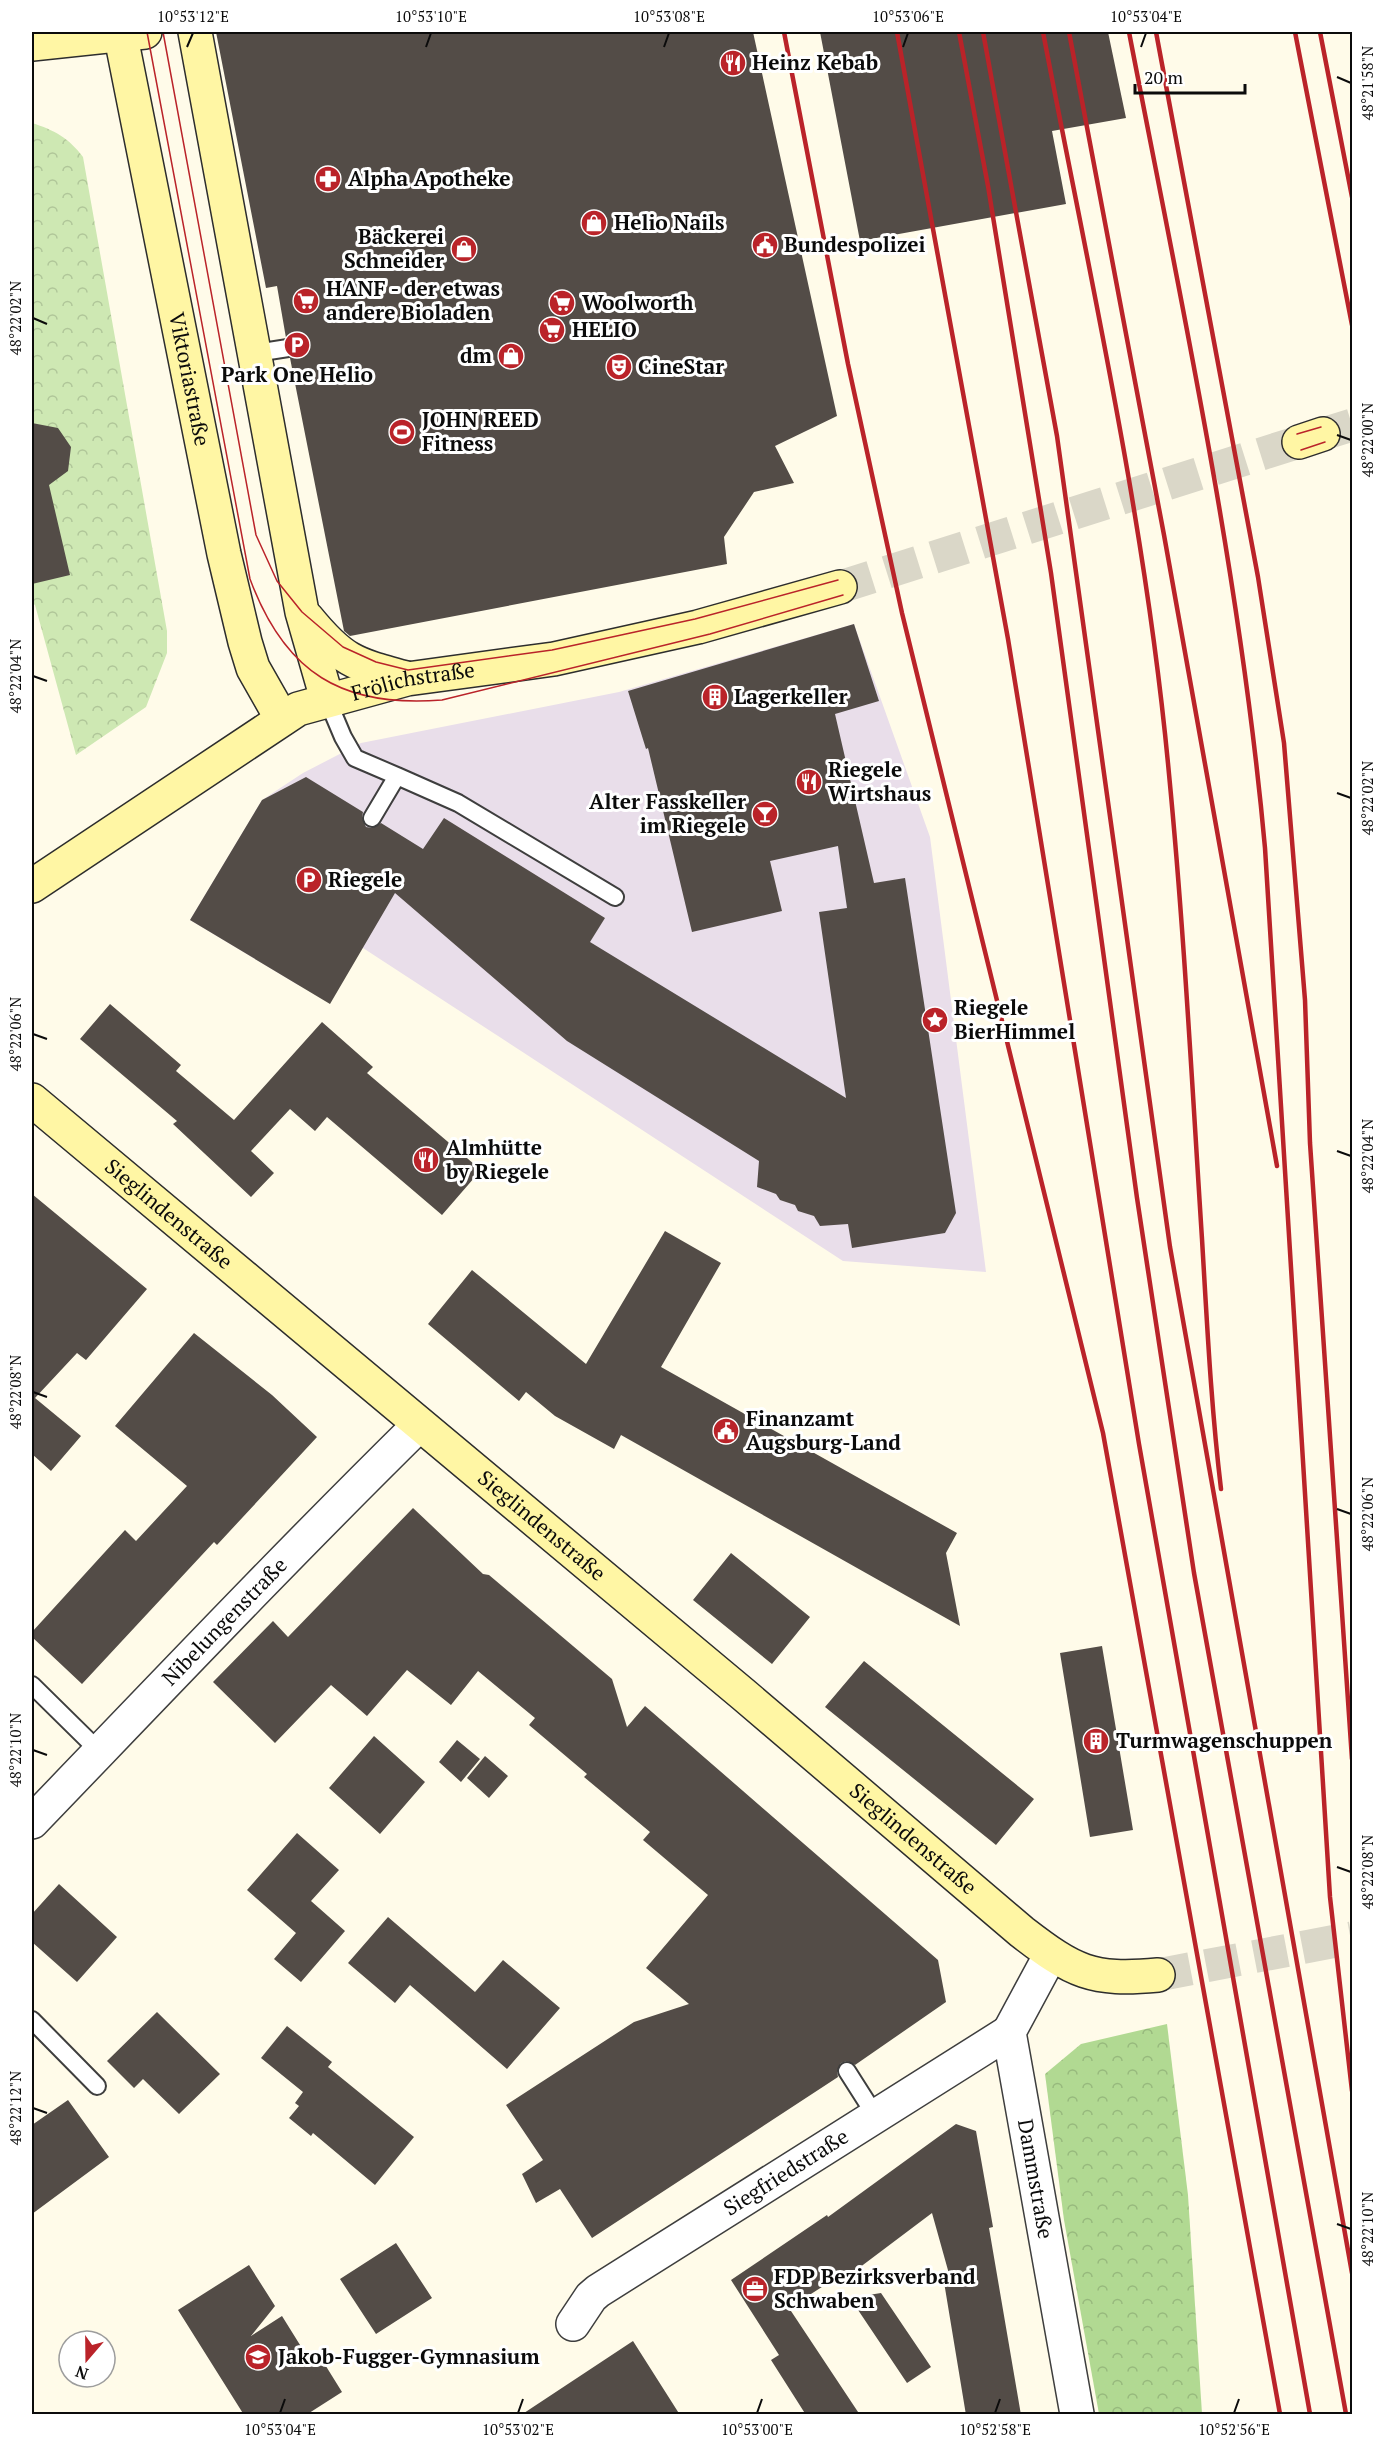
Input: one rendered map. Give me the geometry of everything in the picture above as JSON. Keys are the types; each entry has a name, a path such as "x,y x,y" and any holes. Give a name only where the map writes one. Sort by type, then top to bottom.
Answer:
{"street":[{"path":"195,32 272,350 302,612 327,699"},
{"path":"32,44 128,33"},
{"name":"Viktoriastraße","path":"128,33 224,554 244,642 253,668 282,719"},
{"name":"Frölichstraße","path":"32,886 298,709 327,699 407,679 554,658 698,627 840,587"},
{"path":"302,612 340,654 354,662 407,679"},
{"name":"Sieglindenstraße","path":"32,1100 1051,1954 1069,1966 1089,1974 1127,1978 1158,1975"},
{"name":"Nibelungenstraße","path":"32,1822 182,1668 264,1578 419,1425"},
{"path":"1009,2032 1051,1954"},
{"name":"Siegfriedstraße","path":"573,2324 591,2297 598,2291 1009,2032"},
{"name":"Dammstraße","path":"1009,2032 1077,2415"}],"lane":[{"path":"327,699 343,737 355,758 458,803 615,897"},
{"path":"372,818 397,776"},
{"path":"32,1685 99,1751"},
{"path":"32,2020 98,2086"},
{"path":"847,2071 875,2115"}],"shaded area":[{"path":"854,624 930,837 986,1272 843,1261 363,948 311,963 298,985 190,920 262,800 303,773 361,743 619,692"}],"green space":[{"path":"32,123 60,136 83,157 167,631 167,653 146,707 76,755 35,605 32,603"},
{"path":"1167,2024 1188,2195 1202,2414 1099,2414 1064,2220 1045,2074 1081,2044"}],"building":[{"name":"HELIO","path":"216,32 753,32 837,416 775,446 794,483 754,492 724,537 727,564 350,636 344,631 290,358 298,352 298,346 292,338 286,338 277,286 266,288"},
{"path":"820,32 1108,32 1126,118 1052,131 1066,204 860,241"},
{"path":"32,423 58,428 71,447 68,471 49,485 70,575 32,584"},
{"path":"854,624 879,701 835,714 874,883 905,878 956,1213 945,1233 852,1248 848,1224 820,1226 814,1216 798,1211 795,1205 780,1200 776,1194 757,1187 759,1161 567,1041 395,893 330,1004 190,920 262,800 306,777 363,812 362,818 366,827 372,828 381,823 423,849 444,818 605,918 590,942 846,1098 819,912 847,908 838,846 770,861 782,911 692,932 648,748 646,749 628,691"},
{"path":"110,1004 181,1065 176,1071 234,1120 322,1022 373,1067 367,1073 481,1170 442,1215 327,1117 315,1131 290,1109 251,1151 274,1173 251,1197 173,1124 177,1121 80,1039"},
{"path":"32,1194 147,1289 86,1360 77,1353 35,1398 81,1436 51,1471 32,1454"},
{"path":"665,1231 721,1263 661,1367 957,1533 946,1553 960,1626 621,1435 614,1449 555,1416 526,1392 519,1401 428,1324 472,1270 586,1364"},
{"path":"194,1333 272,1395 317,1437 217,1545 214,1542 82,1684 32,1637 32,1632 125,1530 136,1541 187,1486 115,1426"},
{"path":"413,1508 483,1574 489,1575 612,1679 627,1727 645,1706 938,1960 946,2002 855,2065 847,2061 841,2063 837,2071 838,2077 592,2238 560,2189 536,2203 522,2174 543,2160 506,2105 634,2022 689,2004 646,1968 708,1895 643,1840 650,1832 584,1777 587,1774 529,1725 535,1718 478,1671 451,1705 407,1670 367,1716 331,1685 275,1743 213,1682 273,1621 288,1637"},
{"path":"731,1553 810,1617 772,1664 693,1600"},
{"name":"Turmwagenschuppen","path":"1102,1646 1133,1830 1090,1837 1060,1653"},
{"path":"864,1661 1034,1799 996,1845 825,1707"},
{"path":"374,1736 425,1782 380,1834 329,1788"},
{"path":"457,1740 480,1759 461,1782 439,1762"},
{"path":"485,1756 508,1776 489,1798 467,1778"},
{"path":"297,1833 339,1870 311,1901 345,1931 301,1982 274,1959 296,1933 247,1890"},
{"path":"59,1884 117,1937 77,1982 32,1942 32,1914"},
{"path":"388,1917 475,1992 503,1960 560,2008 507,2069 410,1985 395,2003 348,1963"},
{"path":"157,2012 220,2074 179,2114 143,2079 134,2088 107,2061"},
{"path":"287,2026 332,2062 328,2067 414,2137 375,2185 313,2133 311,2136 289,2118 299,2106 295,2103 303,2092 261,2058"},
{"path":"68,2100 109,2157 32,2214 32,2125"},
{"path":"956,2124 976,2131 993,2227 989,2228 1021,2415 966,2415 944,2282 951,2281 932,2213 839,2283 836,2278 789,2308 860,2415 806,2415 771,2360 779,2355 731,2280 827,2215 828,2217"},
{"path":"396,2243 432,2298 376,2334 340,2279"},
{"name":"Jakob-Fugger-Gymnasium","path":"249,2265 275,2306 251,2336 282,2316 310,2361 319,2355 342,2392 306,2415 244,2415 178,2310"},
{"path":"881,2293 931,2367 907,2383 850,2298"},
{"name":"Jakob-Fugger-Gymnasium","path":"633,2341 680,2415 521,2415"}],"tunnel":[{"path":"1323,434 1352,425"},
{"path":"840,587 1299,442"},
{"path":"1158,1975 1352,1938"}],"tram line":[{"path":"147,32 250,579 264,612 281,639 300,661 322,678 347,690 375,698 406,701 442,700 710,634 843,595"},
{"path":"163,32 256,535 277,581 302,612 343,647 376,662 408,670 552,650 695,619 838,580"},
{"path":"1297,434 1321,427"},
{"path":"1301,450 1325,442"}],"railway":[{"path":"784,32 848,364 902,613 1103,1433 1280,2414"},
{"path":"897,32 1008,639 1139,1444 1310,2414"},
{"path":"959,32 988,186 1051,573 1137,1198 1194,1573 1346,2414"},
{"path":"983,32 1057,436 1170,1247 1352,2273"},
{"path":"1043,32 1115,402 1159,680 1179,890 1210,1364 1221,1489"},
{"path":"1069,32 1164,535 1277,1166"},
{"path":"1129,32 1225,540 1254,745 1265,848 1330,1897 1352,2091"},
{"path":"1156,32 1258,577 1284,743 1305,1000 1310,1143 1352,1759"},
{"path":"1295,32 1352,325"},
{"path":"1320,32 1352,197"}],"place":[{"name":"Heinz Kebab","path":"733,63"},
{"name":"Alpha Apotheke","path":"328,179"},
{"name":"Helio Nails","path":"594,223"},
{"name":"Bundespolizei","path":"765,245"},
{"name":"Bäckerei Schneider","path":"464,249"},
{"name":"HANF - der etwas andere Bioladen","path":"306,301"},
{"name":"Woolworth","path":"562,303"},
{"name":"HELIO","path":"552,330"},
{"name":"Park One Helio","path":"297,345"},
{"name":"dm","path":"511,356"},
{"name":"CineStar","path":"619,367"},
{"name":"JOHN REED Fitness","path":"402,432"},
{"name":"Lagerkeller","path":"715,697"},
{"name":"Riegele Wirtshaus","path":"809,782"},
{"name":"Alter Fasskeller im Riegele","path":"765,814"},
{"name":"Riegele","path":"309,880"},
{"name":"Riegele BierHimmel","path":"935,1020"},
{"name":"Almhütte by Riegele","path":"426,1160"},
{"name":"Finanzamt Augsburg-Land","path":"726,1431"},
{"name":"Turmwagenschuppen","path":"1096,1741"},
{"name":"FDP Bezirksverband Schwaben","path":"755,2289"},
{"name":"Jakob-Fugger-Gymnasium","path":"258,2357"}]}
